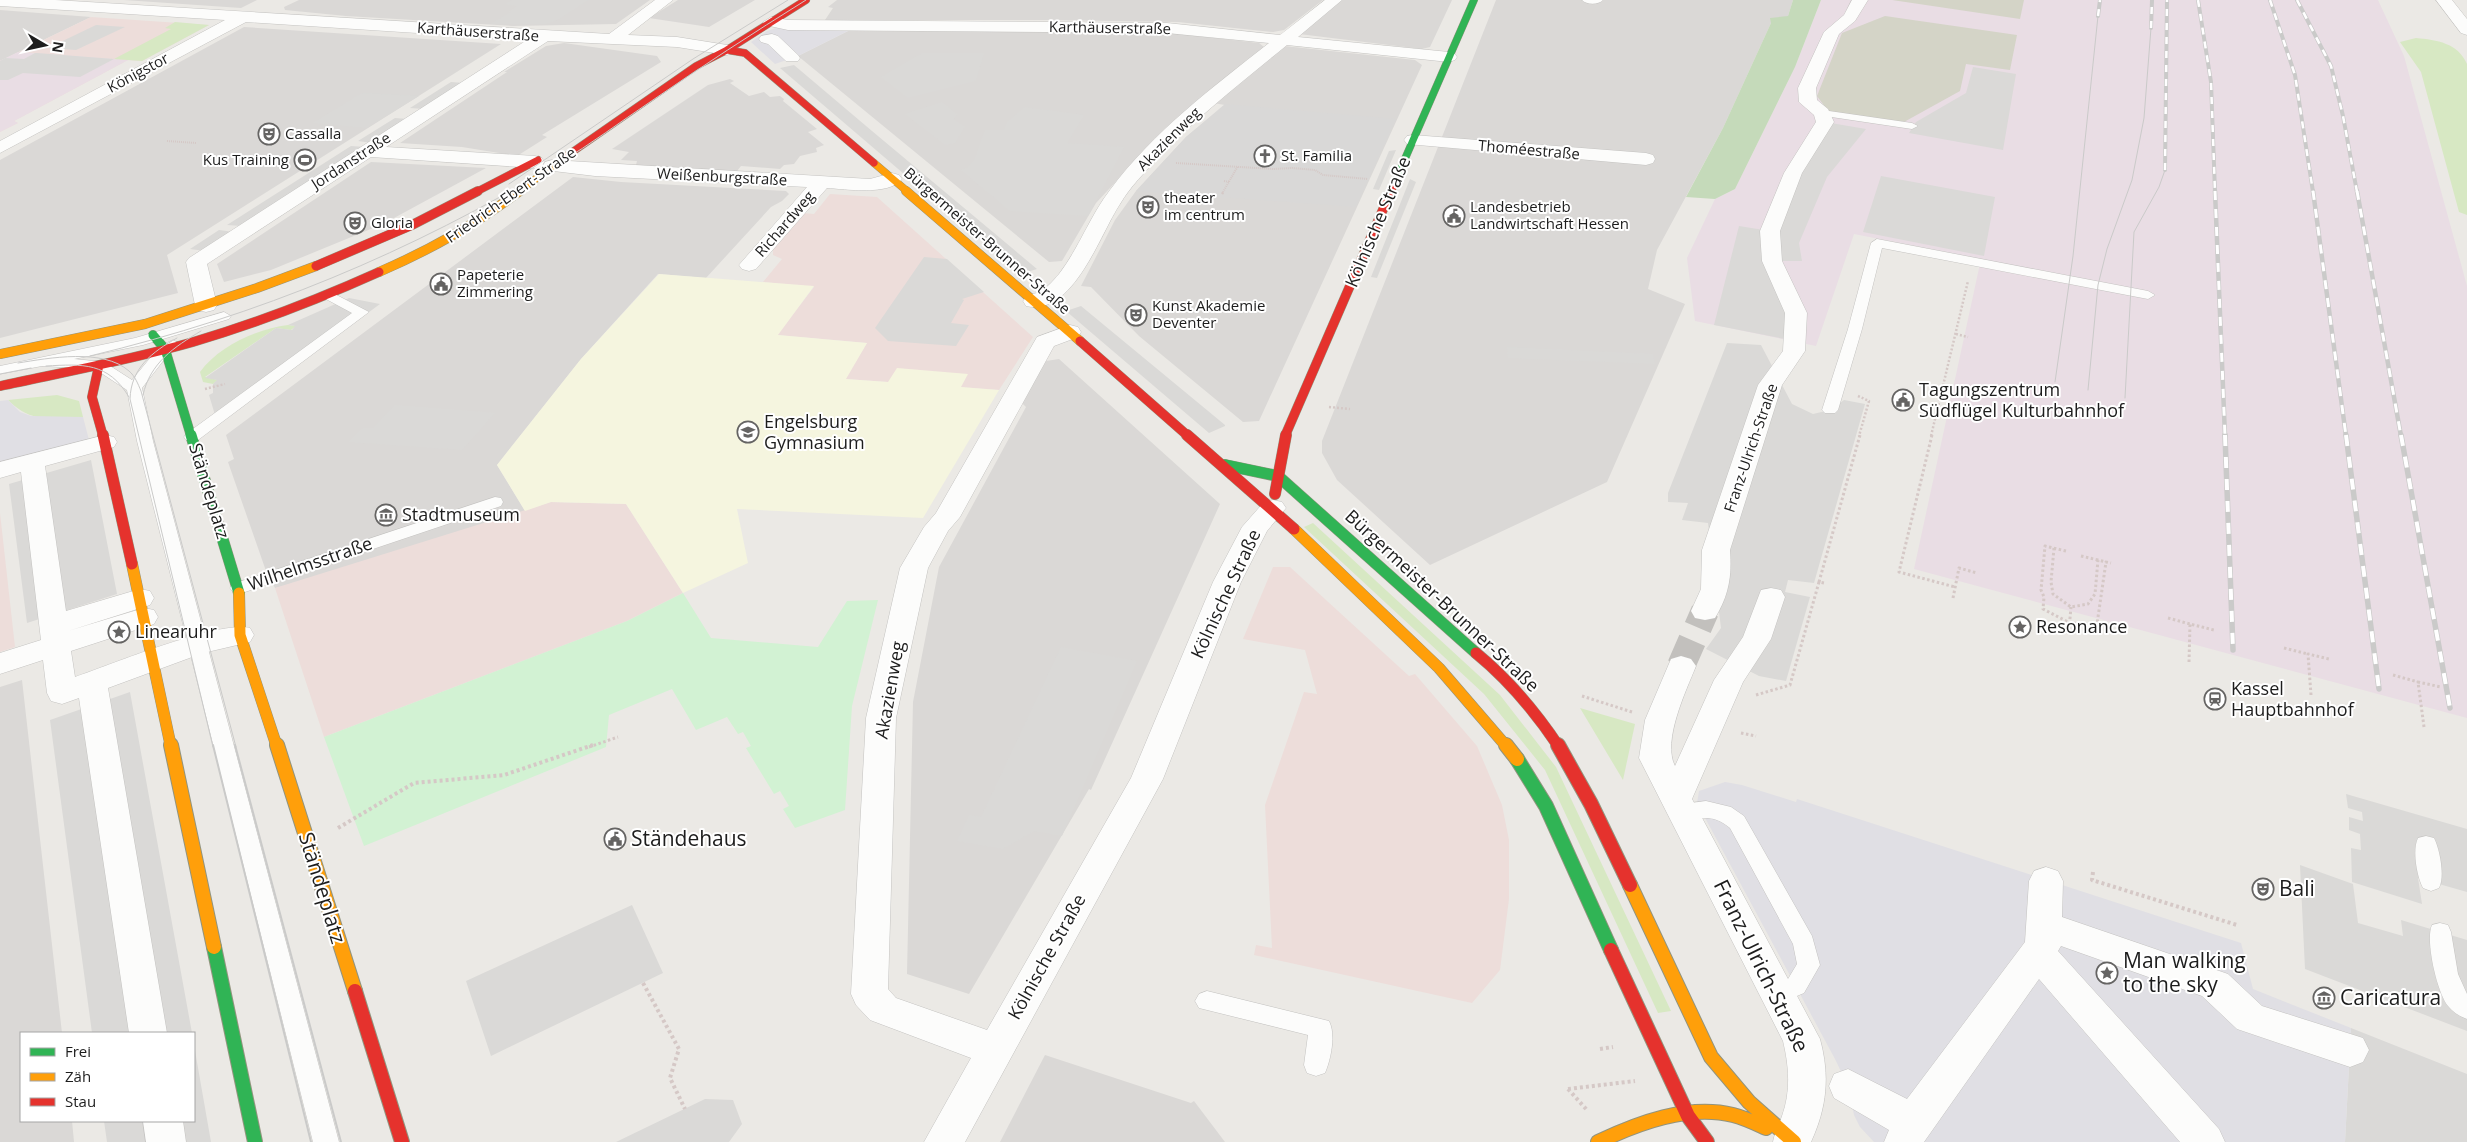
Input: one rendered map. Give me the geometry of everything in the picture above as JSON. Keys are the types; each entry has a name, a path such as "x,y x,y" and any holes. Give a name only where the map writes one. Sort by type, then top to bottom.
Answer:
{"main road":[{"name":"Friedrich-Ebert-Straße","path":"0,354 144,324 257,288 357,249 544,164 696,66 719,49 766,33 793,0"},
{"name":"Friedrich-Ebert-Straße","path":"20,382 165,349 252,324 330,295 446,242 486,216 544,164 719,49 766,33 806,0"},
{"name":"Kölnische Straße","path":"1273,508 1285,437 1474,0"},
{"path":"696,66 719,49 766,33"},
{"name":"Bürgermeister-Brunner-Straße","path":"719,49 745,53 1273,508 1447,676 1487,718 1522,764 1546,806 1658,1055 1688,1116 1707,1142"},
{"path":"165,349 144,324 99,365 88,394 105,442 255,1142"},
{"name":"Ständeplatz","path":"165,349 239,588 240,635 310,845 402,1142"},
{"path":"0,386 20,382 63,385"},
{"name":"Bürgermeister-Brunner-Straße","path":"1223,465 1278,476 1508,681 1550,733 1592,805 1711,1056 1748,1104 1793,1142"},
{"path":"1598,1142 1642,1122 1688,1116 1729,1114 1793,1142"}],"street":[{"path":"613,39 665,0"},
{"name":"Akazienweg","path":"1034,301 1049,296 1065,281 1108,205 1170,135 1334,0"},
{"path":"1822,113 1808,102 1807,88 1832,32 1850,18 1860,0"},
{"path":"2444,0 2467,30"},
{"name":"Karthäuserstraße","path":"0,1 543,36 677,42 719,49"},
{"name":"Königstor","path":"0,148 272,3"},
{"name":"Karthäuserstraße","path":"766,33 788,25 1167,28 1449,58"},
{"path":"766,33 851,29"},
{"path":"766,33 792,58"},
{"name":"Jordanstraße","path":"206,304 196,262 543,36"},
{"name":"Franz-Ulrich-Straße","path":"1705,611 1711,602 1719,577 1716,550 1770,385 1794,351 1796,313 1772,261 1770,231 1793,173 1825,122 1822,113"},
{"name":"Thoméestraße","path":"1413,140 1646,159"},
{"name":"Weißenburgstraße","path":"366,151 544,164 595,170 871,185 892,179"},
{"name":"Richardweg","path":"749,265 822,182"},
{"name":"Akazienweg","path":"995,1050 883,1009 870,994 881,718 914,568 936,527 947,516 1045,342 1070,332"},
{"path":"0,470 105,442"},
{"path":"32,462 56,634 62,693 197,645 240,635"},
{"name":"Kölnische Straße","path":"944,1142 1147,779 1228,582 1255,527 1273,508"},
{"path":"1680,804 1730,680 1757,639 1771,597"},
{"path":"0,664 56,634 142,608"},
{"name":"Franz-Ulrich-Straße","path":"1681,666 1660,720 1655,758 1801,1039 1809,1063 1807,1101 1793,1142"},
{"path":"92,683 148,1032"},
{"path":"1848,1086 1909,1132 2041,939 2046,881"},
{"path":"2041,939 2215,985 2250,1018 2350,1050"},
{"path":"2041,939 2205,1142"},
{"path":"163,1122 166,1142"}],"lane":[{"path":"1587,0 1598,0"},
{"path":"1822,113 1912,126"},
{"path":"1830,410 1877,243 2148,295"},
{"path":"192,437 362,312 330,295"},
{"path":"0,370 155,337 224,316 165,349 134,388"},
{"path":"44,362 99,365 134,388 145,441 326,1142"},
{"name":"Wilhelmsstraße","path":"239,588 495,502"},
{"path":"1680,804 1713,808 1726,812 1737,822 1804,943 1809,965 1796,986 1778,994"},
{"path":"2426,844 2431,882"},
{"path":"2440,932 2446,974 2455,998 2467,1009"},
{"path":"1207,1001 1321,1028 1316,1065"}],"path":[{"path":"167,141 196,142"},
{"path":"1174,162 1315,170 1323,175 1374,180"},
{"path":"1222,194 1238,166"},
{"path":"1224,181 1229,182"},
{"path":"1955,587 1900,572 1973,260"},
{"path":"1956,334 1968,337"},
{"path":"200,391 233,381"},
{"path":"1752,696 1790,685 1819,582 1869,401 1838,387"},
{"path":"1329,407 1350,409"},
{"path":"2066,551 2044,546 2041,590 2044,597 2043,610 2070,623 2098,624 2106,562"},
{"path":"2054,548 2051,582 2053,594 2071,607 2088,604 2095,594 2098,560"},
{"path":"2081,556 2111,563"},
{"path":"1953,598 1959,568 1977,573"},
{"path":"1819,582 1824,583"},
{"path":"2069,629 2071,607"},
{"path":"2168,618 2214,630"},
{"path":"2190,624 2190,662"},
{"path":"2284,648 2329,659"},
{"path":"2308,654 2311,695"},
{"path":"2393,675 2441,687"},
{"path":"2418,682 2424,726"},
{"path":"1582,696 1633,712"},
{"path":"310,845 414,784 504,775 618,737"},
{"path":"2093,872 2092,880 2237,925"},
{"path":"643,983 679,1049 670,1078 685,1109"},
{"path":"1600,1049 1613,1047"},
{"path":"1588,1110 1568,1089 1607,1084"}],"shaded area":[{"path":"124,0 257,0 241,8"},
{"path":"299,0 650,0 616,24 513,26 346,16 285,10 284,7"},
{"path":"512,0 588,0 559,19 546,24 490,24 511,12 508,12 517,6 505,4"},
{"path":"678,0 755,0 709,27 649,18"},
{"path":"837,0 1323,0 1284,30 1273,32 1178,22 825,20 833,8 828,7"},
{"path":"1341,0 1452,0 1430,47 1422,49 1299,34"},
{"path":"1496,0 1793,0 1788,16 1771,23 1723,128 1657,250 1648,289 1685,304 1607,482 1430,565 1337,480 1322,453 1322,441"},
{"path":"1793,0 1821,0 1795,67 1735,189 1715,199 1686,197 1723,128 1771,23 1770,18 1788,16"},
{"path":"1821,0 2378,0 2404,56 2467,286 2467,718 1914,569 1981,259 1854,234 1816,346 1695,321 1687,258 1715,199 1735,189 1795,67"},
{"path":"1892,0 2024,0 2020,19"},
{"path":"0,10 91,17 0,61"},
{"path":"1885,16 2017,35 2010,70 1966,64 1960,91 1904,122 1828,111 1817,96 1842,33"},
{"path":"91,17 209,25 142,61 128,60 14,121 18,123 0,132 0,61"},
{"path":"96,25 125,27 76,50 48,48"},
{"path":"244,27 501,44 167,255 178,293 0,338 0,160"},
{"path":"776,28 854,28 798,56 775,64 751,42 767,31"},
{"path":"848,31 1170,33 1259,43 1264,47 1164,130 1096,203 1062,261 1049,262 798,56"},
{"path":"564,43 657,56 661,62 542,135 547,137 517,156 462,147 400,143 507,72 504,72 546,46"},
{"path":"1284,46 1415,60 1422,65 1259,421 1243,422 1139,336 1091,287 1081,286 1115,220 1136,191 1186,137 1225,105 1213,103"},
{"path":"18,52 128,60 14,121 18,123 0,132 0,61"},
{"path":"35,53 114,59 80,77 23,73 8,80 0,80 0,61 5,58 24,59"},
{"path":"922,53 984,53 976,80 908,98 881,77"},
{"path":"794,65 1037,269 1021,274 780,68"},
{"path":"1973,67 2016,74 2003,150 1909,133 1916,122 1966,93"},
{"path":"730,79 734,81 730,83 749,96 764,92 770,97 780,96 784,99 783,101 817,129 808,132 824,145 816,148 817,152 800,156 794,164 784,165 780,169 741,166 737,171 636,165 637,161 621,160 629,152 612,149 708,85"},
{"path":"451,82 464,83 424,109 410,108"},
{"path":"362,93 419,96 367,128 313,123"},
{"path":"942,102 958,115 953,119 965,127 955,143 945,145 905,114"},
{"name":"St. Familia","path":"1225,104 1396,119 1356,207 1136,191 1186,137"},
{"path":"1025,107 1084,115 1067,143 1124,147 1088,216 1010,211 961,170 967,168 974,160 985,130 1004,130 1007,122"},
{"path":"395,118 408,119 372,143 358,141"},
{"path":"1825,122 1866,129 1827,177 1799,243 1802,261 1773,261 1795,341 1714,325 1739,226 1770,231"},
{"path":"351,146 365,147 242,226 227,225"},
{"path":"1396,150 1379,190 1373,189 1389,151"},
{"path":"371,162 486,168 383,224 271,270 224,282 217,264"},
{"path":"1881,176 1995,197 1984,256 1863,232"},
{"path":"573,177 621,182 786,191 789,194 782,201 771,207 706,278 658,274 581,359 497,465 525,511 626,504 275,588 266,571 228,462 234,459 226,435"},
{"path":"1410,179 1416,182 1377,278 1371,277"},
{"path":"830,194 877,197 1033,337 999,390 845,379 867,343 777,335 814,287 763,282 782,259 773,255 773,249 803,213 814,214"},
{"path":"219,230 234,232 205,251 190,249"},
{"path":"924,257 947,259 984,292 962,299 964,300 951,323 969,325 956,346 888,341 875,328"},
{"name":"Engelsburg Gymnasium","path":"659,274 814,286 778,335 867,343 846,379 888,382 897,368 968,374 961,387 999,390 923,518 737,509 748,563 683,593 626,504 551,502 525,511 497,465 581,359"},
{"path":"349,298 380,304 239,408 215,415 209,395 213,393 213,384 217,380 205,378 276,328 292,330 295,326 288,325"},
{"path":"1081,306 1225,426 1209,433 1066,311"},
{"path":"1727,343 1761,345 1792,404 1813,414 1830,410 1844,400 1865,404 1814,583 1788,580 1785,592 1810,597 1786,681 1759,676 1706,649 1721,628 1708,523 1682,520 1688,503 1668,502 1668,493"},
{"path":"1507,347 1653,354 1655,364 1508,358"},
{"path":"1059,359 1220,504 1091,790 1089,789 969,994 907,974 913,702 939,567 1026,407 1022,403 1046,361"},
{"path":"8,400 20,412 31,416 83,417 89,440 0,468 0,401"},
{"path":"395,405 495,413 462,450 349,442 363,428 373,428"},
{"path":"91,460 117,594 27,623 9,484"},
{"path":"551,502 626,504 683,593 627,621 324,737 275,588"},
{"path":"0,513 15,647 0,652"},
{"path":"1273,567 1290,567 1409,676 1415,674 1477,746 1502,805 1509,840 1509,899 1500,970 1472,1003 1254,955 1256,945 1272,948 1265,805 1304,692 1317,694 1305,650 1243,639"},
{"path":"1061,647 1137,661 1062,836 1034,831 1003,849 957,841 969,815 981,817"},
{"path":"22,680 62,1032 20,1032 20,1122 72,1122 74,1142 0,1142 0,687"},
{"path":"130,692 192,1032 92,1032 50,720"},
{"path":"1725,782 1742,785 1796,802 1797,799 2241,943 2253,989 2351,1028 2345,1142 1874,1142 1860,1127 1854,1115 1848,1086 1835,1059 1697,803 1699,791"},
{"path":"2346,794 2467,829 2467,892 2418,878 2422,904 2352,882 2351,848 2361,850 2360,834 2349,830 2349,817 2363,821 2362,812 2348,808"},
{"path":"2300,865 2353,884 2358,923 2403,936 2401,920 2467,940 2467,1031 2305,969"},
{"path":"632,905 663,973 491,1056 466,981"},
{"path":"2351,1028 2467,1074 2467,1142 2345,1142"},
{"path":"195,1051 211,1142 107,1142 104,1122 195,1122"},
{"path":"1045,1055 1191,1103 1194,1101 1225,1142 1000,1142"},
{"path":"705,1099 733,1100 742,1124 729,1142 616,1142"}],"green space":[{"path":"175,22 209,25 142,61 114,59 171,29 165,28"},
{"path":"2416,38 2432,40 2452,47 2458,51 2467,64 2467,215 2459,212 2421,72 2400,42"},
{"path":"288,325 296,326 291,330 276,328 205,377 218,380 213,384 203,382 200,372 217,354 240,340 264,330"},
{"path":"57,395 79,401 83,417 42,418 25,413 8,400"},
{"path":"1313,523 1500,695 1556,767 1671,1011 1658,1013 1545,770 1484,694 1304,527"},
{"path":"683,593 711,638 818,647 847,601 878,600 852,706 845,810 795,828 783,809 789,806 780,791 774,794 746,748 751,746 743,732 738,734 727,717 696,730 672,689 609,715 606,747 364,846 324,737 627,621"},
{"path":"1580,708 1635,724 1623,780"}],"tunnel":[{"path":"1681,666 1705,611"}],"tram line":[{"path":"509,184 693,59 788,0"},
{"path":"90,356 153,340 274,301 390,253 503,195 571,156 708,63 806,0"},
{"path":"2055,382 2073,256 2098,16"},
{"path":"2088,390 2098,285 2107,249 2132,180 2144,118 2151,28"},
{"path":"2125,398 2134,232 2159,187 2165,170"},
{"path":"143,395 151,374 164,357 201,331"},
{"path":"134,377 151,355 177,338"},
{"path":"18,363 60,357 91,357 105,359 118,364 129,371 134,377"},
{"path":"46,366 72,365 103,371 112,377 129,397"},
{"path":"0,374 31,368"},
{"path":"134,377 141,391 236,747"},
{"path":"134,377 130,399 213,747"},
{"path":"213,745 311,1142"},
{"path":"235,745 341,1142"}],"railway":[{"path":"2098,16 2100,0"},
{"path":"2151,28 2152,0"},
{"path":"2165,170 2167,0"},
{"path":"2198,0 2211,82 2215,192"},
{"path":"2270,0 2295,75 2313,192"},
{"path":"2297,0 2331,66 2343,116 2357,192"},
{"path":"2215,191 2225,436"},
{"path":"2313,191 2346,436"},
{"path":"2357,191 2401,436"},
{"path":"2225,435 2233,650"},
{"path":"2346,435 2379,689"},
{"path":"2401,435 2450,708"}],"traffic: fast":[{"path":"1394,184 1474,0"},
{"path":"153,335 165,349 239,593"},
{"path":"1225,465 1278,476 1476,653"},
{"path":"1517,759 1546,806 1611,950"},
{"path":"214,947 255,1142"}],"traffic: slow":[{"path":"379,272 418,255 478,222 568,155"},
{"path":"874,163 1080,341"},
{"path":"0,354 145,324 257,288 316,266"},
{"path":"1294,529 1411,639 1466,697 1517,759"},
{"path":"132,564 214,947"},
{"path":"239,593 240,635 310,845 355,991"},
{"path":"1630,885 1711,1057 1749,1102 1794,1142"},
{"path":"1598,1142 1645,1123 1679,1114 1697,1112 1734,1115 1766,1128"}],"traffic: jam":[{"path":"568,155 696,66 727,50 806,0"},
{"path":"727,50 745,53 874,163"},
{"path":"316,266 412,225 538,160"},
{"path":"1275,494 1285,437 1394,184"},
{"path":"0,386 138,356 219,334 300,306 379,272"},
{"path":"1080,341 1294,529"},
{"path":"99,365 92,397 105,442 132,564"},
{"path":"1476,653 1508,681 1546,726 1577,777 1630,885"},
{"path":"1611,950 1688,1116 1707,1142"},
{"path":"355,991 402,1142"}],"place":[{"name":"Cassalla","path":"269,134"},
{"name":"St. Familia","path":"1265,156"},
{"name":"Kus Training","path":"305,160"},
{"name":"theater im centrum","path":"1148,207"},
{"name":"Landesbetrieb Landwirtschaft Hessen","path":"1454,216"},
{"name":"Gloria","path":"355,223"},
{"name":"Papeterie Zimmering","path":"441,284"},
{"name":"Kunst Akademie Deventer","path":"1136,315"},
{"name":"Tagungszentrum Südflügel Kulturbahnhof","path":"1903,400"},
{"name":"Engelsburg Gymnasium","path":"748,432"},
{"name":"Stadtmuseum","path":"386,515"},
{"name":"Resonance","path":"2020,627"},
{"name":"Linearuhr","path":"119,632"},
{"name":"Kassel Hauptbahnhof","path":"2215,699"},
{"name":"Ständehaus","path":"615,839"},
{"name":"Bali","path":"2263,889"},
{"name":"Man walking to the sky","path":"2107,973"},
{"name":"Caricatura","path":"2324,998"}]}
